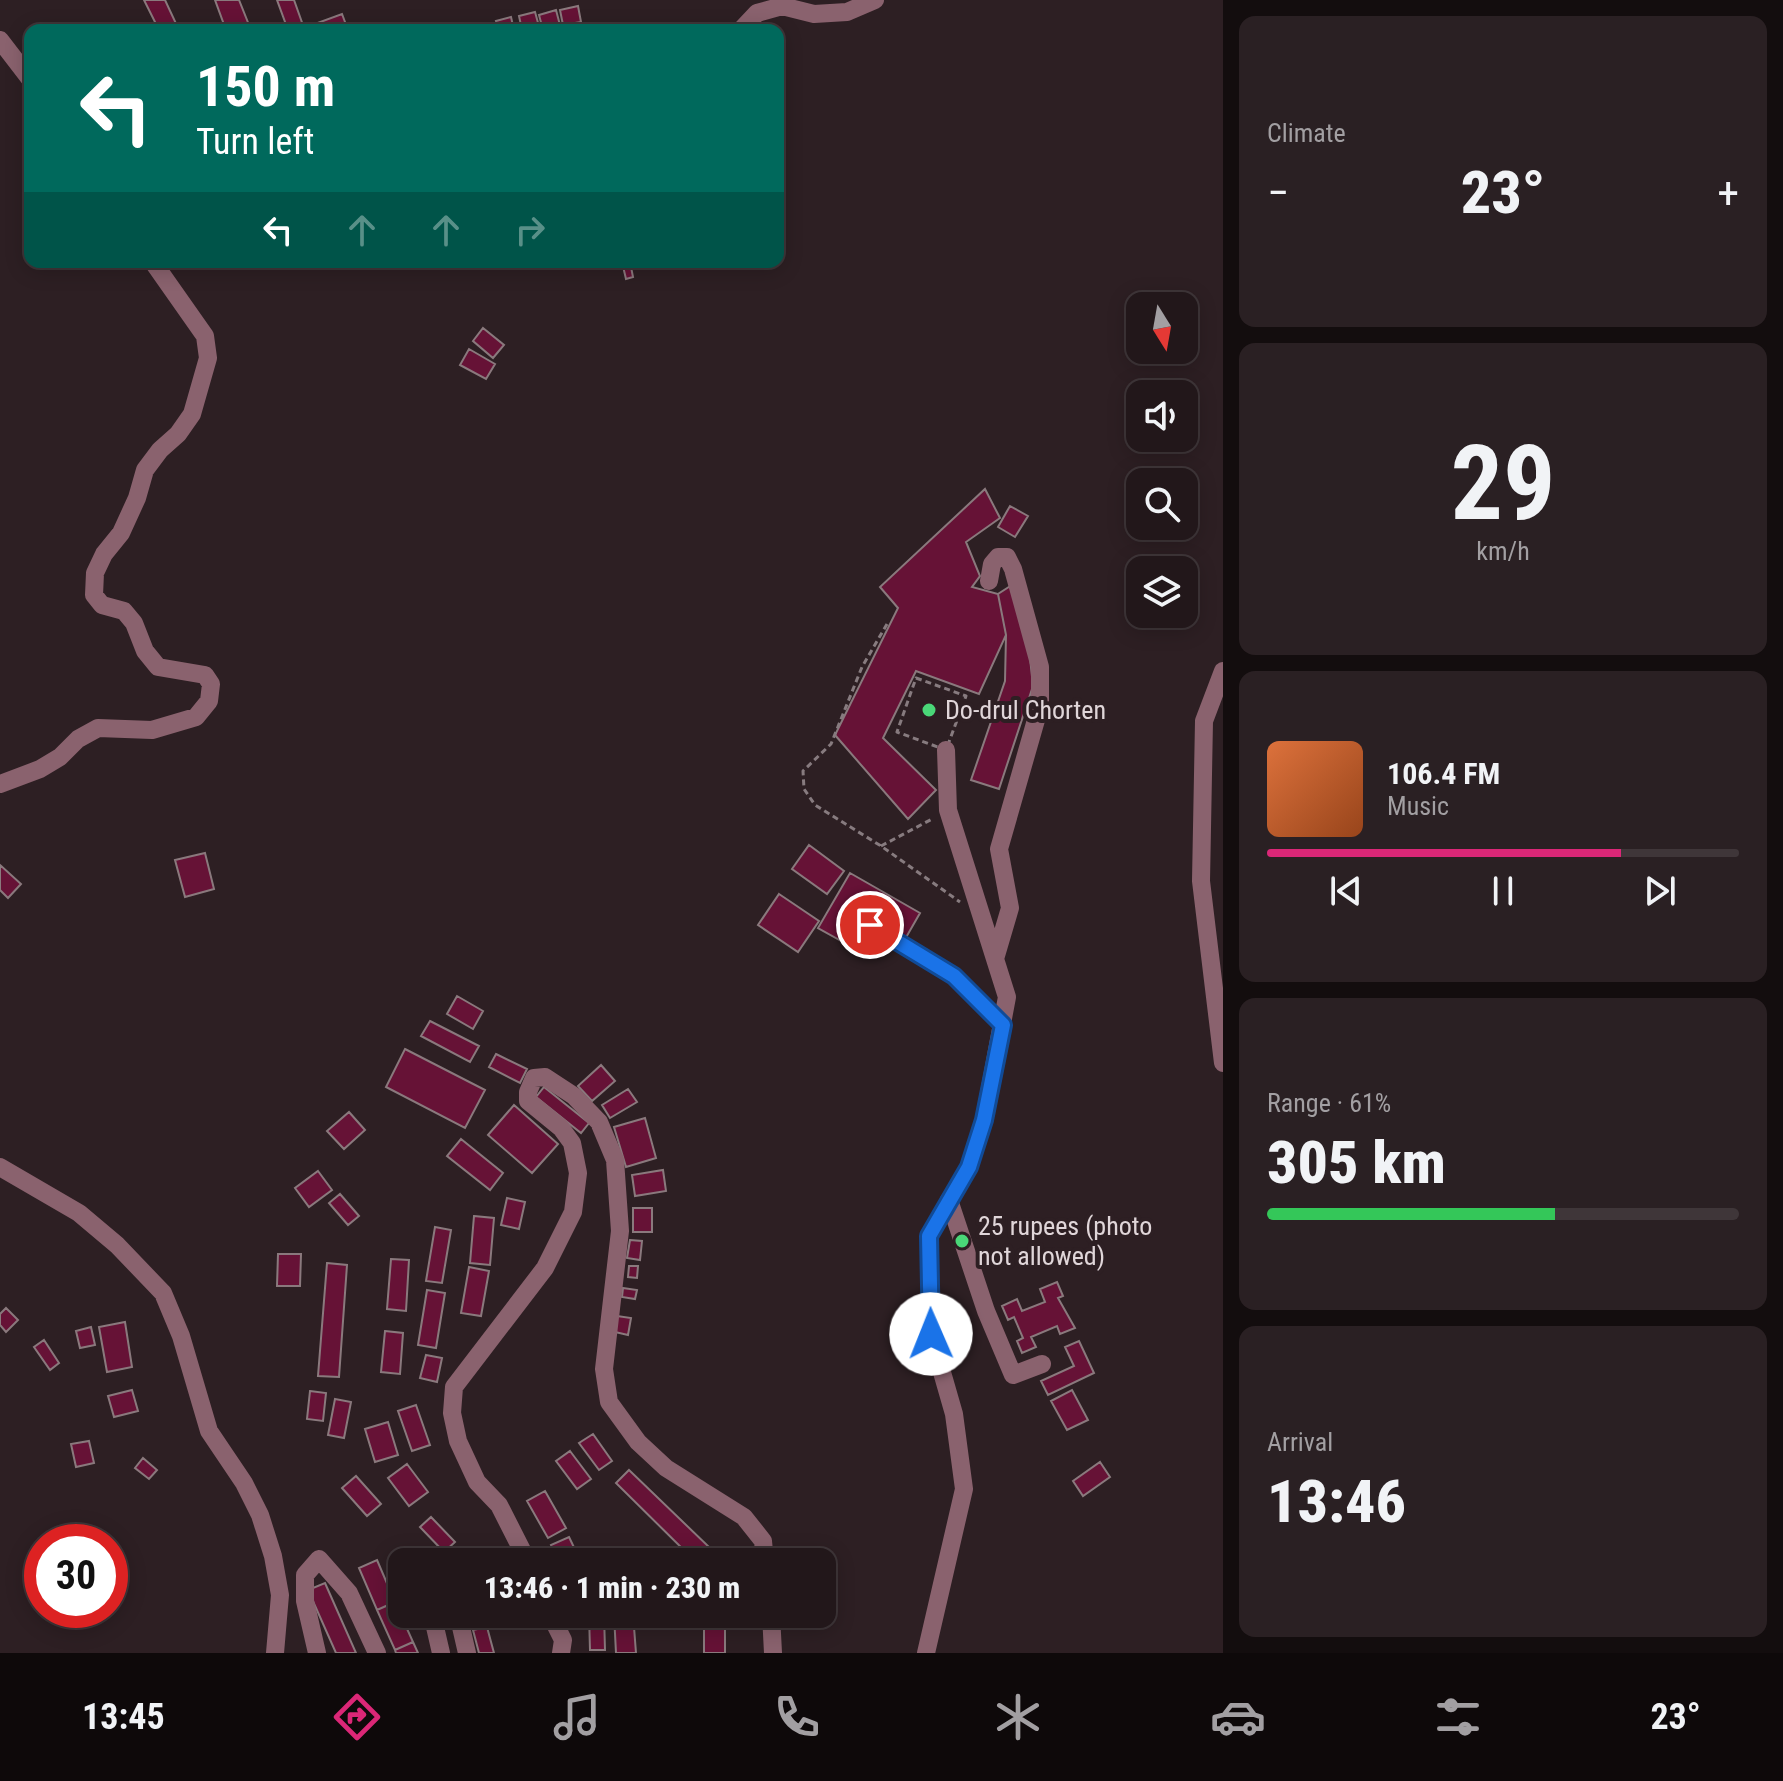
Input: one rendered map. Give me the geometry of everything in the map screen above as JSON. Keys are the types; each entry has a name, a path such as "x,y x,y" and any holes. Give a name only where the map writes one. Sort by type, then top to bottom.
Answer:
{"street":[{"path":"747,24 757,13 782,6 814,14 847,12 875,0"},
{"path":"0,40 24,71"},
{"path":"0,784 40,769 60,757 78,739 98,728 152,730 196,717 209,701 211,684 205,675 158,667 145,651 134,623 124,611 102,605 94,595 95,573 104,554 121,533 137,498 145,470 192,414 208,358 205,336 157,268"},
{"path":"989,581 992,564 998,557 1007,557 1040,667 1040,706 999,849 1010,908 995,959"},
{"path":"1223,671 1204,721 1201,881 1223,1063"},
{"path":"926,1653 964,1489 954,1414 931,1334 929,1236 969,1167 984,1120 1007,997 948,810 946,750"},
{"path":"870,925 954,976 1003,1025"},
{"path":"521,1548 499,1505 477,1482 458,1441 452,1413 454,1387 545,1268 573,1212 578,1173 572,1143 561,1128 528,1101 534,1078 545,1077 574,1096 599,1122 615,1160 620,1231 604,1369 609,1402 638,1442 666,1468 744,1517 763,1541 764,1548"},
{"path":"0,1167 79,1213 117,1245 163,1293 181,1336 209,1431 244,1483 260,1515 273,1556 280,1595 275,1653"},
{"path":"949,1200 986,1311 1013,1375 1042,1364"},
{"path":"317,1653 305,1601 305,1575 319,1559 349,1593 377,1653"},
{"path":"435,1628 441,1653"},
{"path":"461,1628 467,1653"},
{"path":"557,1628 563,1640 561,1653"},
{"path":"772,1628 773,1653"}],"path":[{"path":"887,624 862,667 831,744 803,771 804,789 815,805 881,846 982,919"},
{"path":"916,678 966,696 946,750 897,732 916,678"},
{"path":"881,846 948,810"}],"building":[{"path":"144,0 165,0 176,24 156,24"},
{"path":"215,0 239,0 249,24 224,24"},
{"path":"277,0 294,0 303,24 286,24"},
{"path":"578,6 581,22 563,24 560,10"},
{"path":"556,10 560,24 541,24 539,15"},
{"path":"535,12 538,24 521,24 519,16"},
{"path":"342,14 346,24 315,24"},
{"path":"511,17 513,24 497,24 496,21"},
{"path":"623,268 631,268 633,277 626,279"},
{"path":"483,328 504,345 493,358 473,341"},
{"path":"469,349 495,364 486,379 460,365"},
{"path":"985,489 1000,518 966,542 980,576 972,587 998,594 1006,635 979,694 916,671 883,738 936,790 908,819 835,735 898,608 880,587"},
{"path":"1010,506 1028,516 1015,537 998,527"},
{"path":"1015,583 1027,630 1033,686 999,789 971,780 1005,681 1006,635 998,594"},
{"path":"809,845 844,871 827,894 792,869"},
{"path":"205,853 214,889 185,897 175,860"},
{"path":"0,865 21,884 8,898 0,890"},
{"path":"850,873 920,913 904,941 868,920 852,947 818,928"},
{"path":"779,894 819,921 798,952 758,925"},
{"path":"457,996 483,1011 473,1029 447,1014"},
{"path":"430,1021 479,1046 470,1062 421,1036"},
{"path":"405,1049 485,1090 465,1128 386,1087"},
{"path":"496,1054 527,1069 520,1083 489,1067"},
{"path":"601,1065 615,1081 592,1101 578,1086"},
{"path":"544,1087 589,1123 581,1133 536,1097"},
{"path":"628,1089 637,1102 610,1118 602,1105"},
{"path":"514,1105 558,1144 532,1173 488,1135"},
{"path":"349,1112 365,1130 344,1149 327,1131"},
{"path":"645,1118 656,1158 626,1167 614,1127"},
{"path":"461,1139 503,1173 490,1190 447,1156"},
{"path":"663,1170 666,1191 635,1196 632,1175"},
{"path":"318,1171 332,1190 309,1207 295,1188"},
{"path":"340,1194 359,1216 348,1225 329,1203"},
{"path":"507,1198 525,1202 519,1229 501,1225"},
{"path":"633,1208 652,1208 652,1232 633,1232"},
{"path":"474,1216 494,1218 490,1265 470,1263"},
{"path":"435,1227 451,1230 442,1283 426,1281"},
{"path":"630,1240 642,1241 640,1260 627,1258"},
{"path":"278,1254 301,1254 300,1286 277,1286"},
{"path":"391,1259 409,1260 406,1311 387,1309"},
{"path":"327,1263 347,1265 339,1377 318,1376"},
{"path":"629,1266 638,1266 637,1278 628,1277"},
{"path":"469,1267 489,1271 481,1316 461,1313"},
{"path":"1057,1282 1063,1296 1058,1298 1075,1328 1060,1334 1057,1326 1031,1337 1036,1347 1022,1353 1017,1341 1023,1338 1014,1317 1008,1320 1002,1306 1017,1299 1022,1311 1045,1302 1040,1289"},
{"path":"623,1288 637,1290 635,1299 622,1297"},
{"path":"427,1290 445,1293 436,1348 418,1345"},
{"path":"6,1308 18,1320 6,1332 0,1325 0,1314"},
{"path":"617,1316 631,1318 628,1335 615,1332"},
{"path":"125,1322 132,1367 107,1372 99,1327"},
{"path":"91,1327 95,1345 80,1348 76,1331"},
{"path":"385,1331 403,1333 400,1374 381,1372"},
{"path":"44,1340 59,1363 50,1370 34,1347"},
{"path":"1079,1341 1094,1373 1048,1395 1041,1381 1074,1366 1065,1347"},
{"path":"426,1355 442,1358 437,1382 420,1378"},
{"path":"132,1390 138,1411 114,1417 108,1396"},
{"path":"1072,1390 1088,1420 1067,1430 1051,1401"},
{"path":"310,1391 326,1393 323,1421 307,1419"},
{"path":"335,1399 351,1402 344,1438 328,1435"},
{"path":"416,1405 430,1445 412,1451 398,1411"},
{"path":"388,1422 398,1455 375,1462 365,1429"},
{"path":"593,1434 612,1461 599,1470 579,1443"},
{"path":"89,1441 94,1463 76,1467 71,1444"},
{"path":"570,1451 591,1479 577,1489 556,1461"},
{"path":"143,1458 157,1470 149,1479 135,1468"},
{"path":"1100,1462 1110,1477 1083,1496 1073,1481"},
{"path":"407,1464 428,1492 409,1506 388,1478"},
{"path":"629,1470 710,1548 682,1548 616,1483"},
{"path":"356,1476 381,1504 367,1516 342,1488"},
{"path":"545,1491 566,1528 548,1538 527,1501"},
{"path":"431,1517 455,1542 448,1548 440,1548 420,1527"},
{"path":"569,1537 574,1548 552,1548 551,1545"},
{"path":"377,1560 388,1586 388,1605 377,1610 359,1568"},
{"path":"325,1583 356,1653 336,1653 308,1590"},
{"path":"388,1605 388,1628 407,1628 413,1642 395,1650 377,1610"},
{"path":"487,1628 494,1653 479,1653 473,1630"},
{"path":"589,1628 604,1628 605,1650 590,1650"},
{"path":"615,1628 634,1628 636,1653 616,1653"},
{"path":"704,1628 725,1628 725,1653 704,1653"},
{"path":"413,1642 418,1653 396,1653 395,1650"}],"place":[{"name":"Do-drul Chorten","path":"929,710"},
{"name":"25 rupees (photo not allowed)","path":"962,1241"}],"route":[{"path":"870,925 954,976 1003,1025 984,1120 969,1167 929,1236 931,1334"}]}
